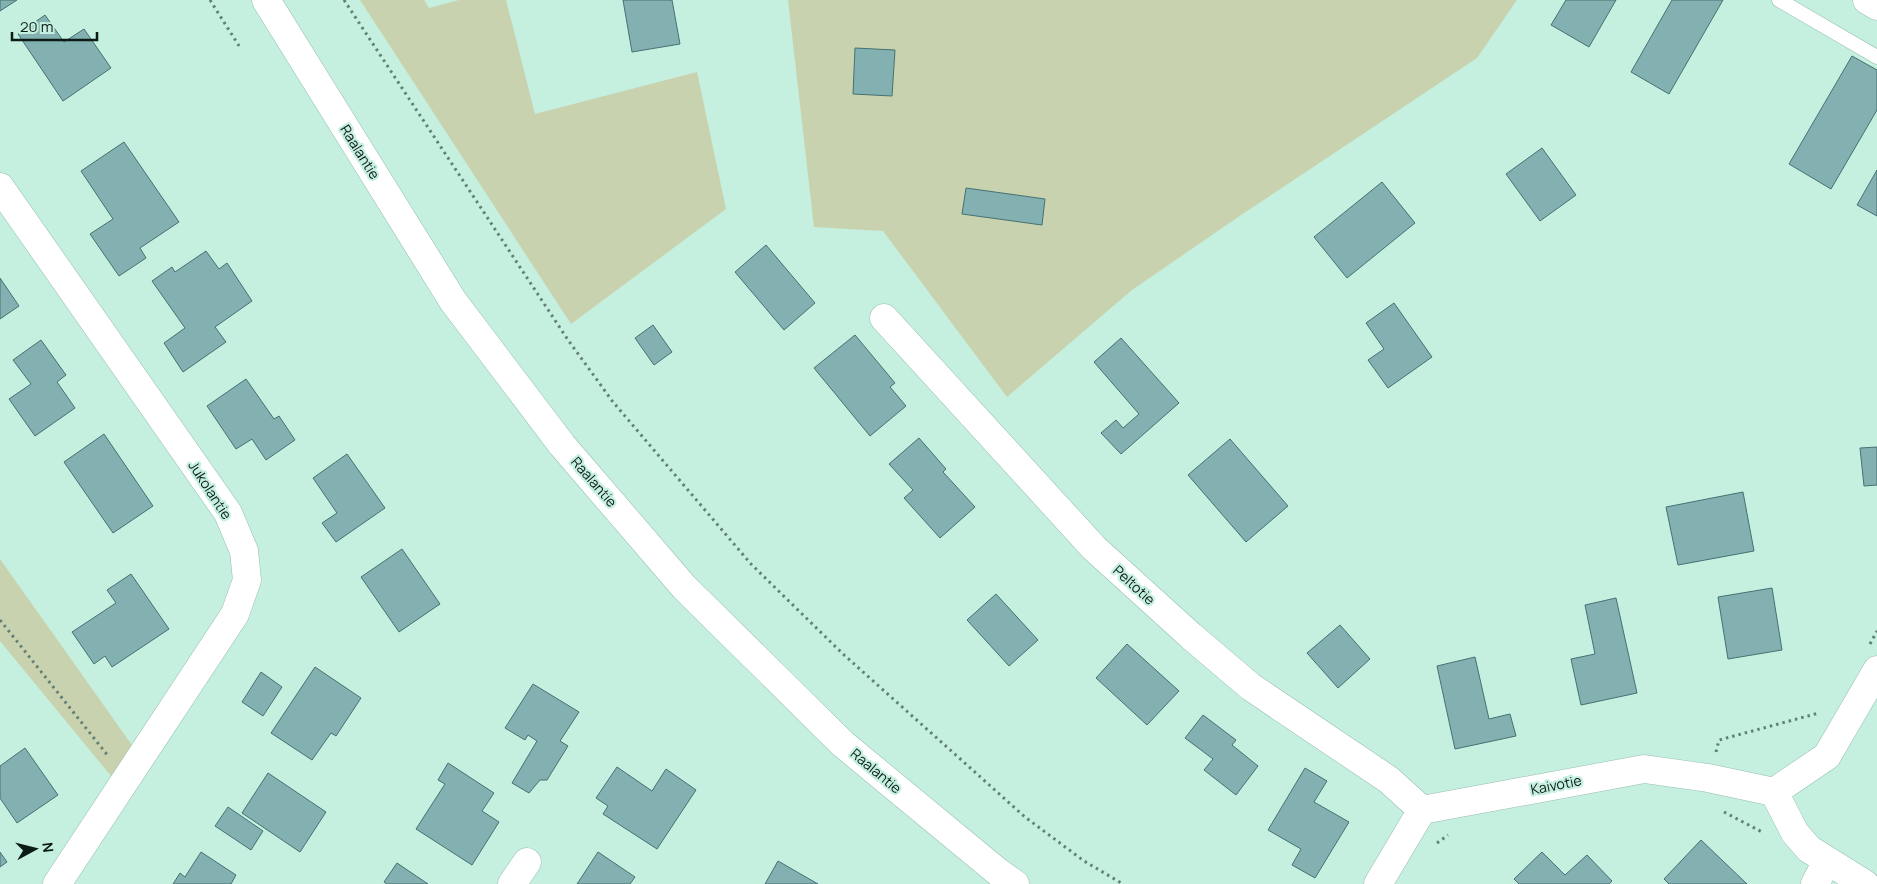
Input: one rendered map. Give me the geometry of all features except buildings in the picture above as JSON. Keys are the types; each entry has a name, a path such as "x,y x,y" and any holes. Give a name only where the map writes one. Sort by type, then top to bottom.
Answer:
{"street":[{"name":"Raalantie","path":"266,0 454,301 562,445 684,587 843,744 1015,884"},
{"path":"1867,0 1877,6"},
{"name":"Jukolantie","path":"0,187 228,513 244,550 247,580 235,614 57,884"},
{"name":"Peltotie","path":"884,318 1094,548 1191,636 1252,687 1389,780 1422,810"},
{"path":"1865,884 1821,872 1809,849 1795,833 1774,792 1827,756 1872,659"},
{"name":"Kaivotie","path":"1422,810 1644,769 1708,778 1774,792"},
{"path":"1378,884 1422,810"}],"lane":[{"path":"1779,0 1877,57"}],"path":[{"path":"210,0 241,49"},
{"path":"344,0 568,340 613,402 752,564 843,654 1025,817 1084,861 1123,884"},
{"path":"0,620 127,779"},
{"path":"1872,659 1877,631"},
{"path":"1708,778 1720,740 1823,712"},
{"path":"1719,810 1764,834"},
{"path":"1432,845 1450,833"}],"green space":[{"path":"360,0 424,0 429,8 459,0 506,0 535,114 697,72 726,209 571,324"},
{"path":"788,0 1517,0 1477,58 1132,290 1007,397 883,231 814,227"},
{"path":"0,559 134,748 111,776 0,641"}]}
